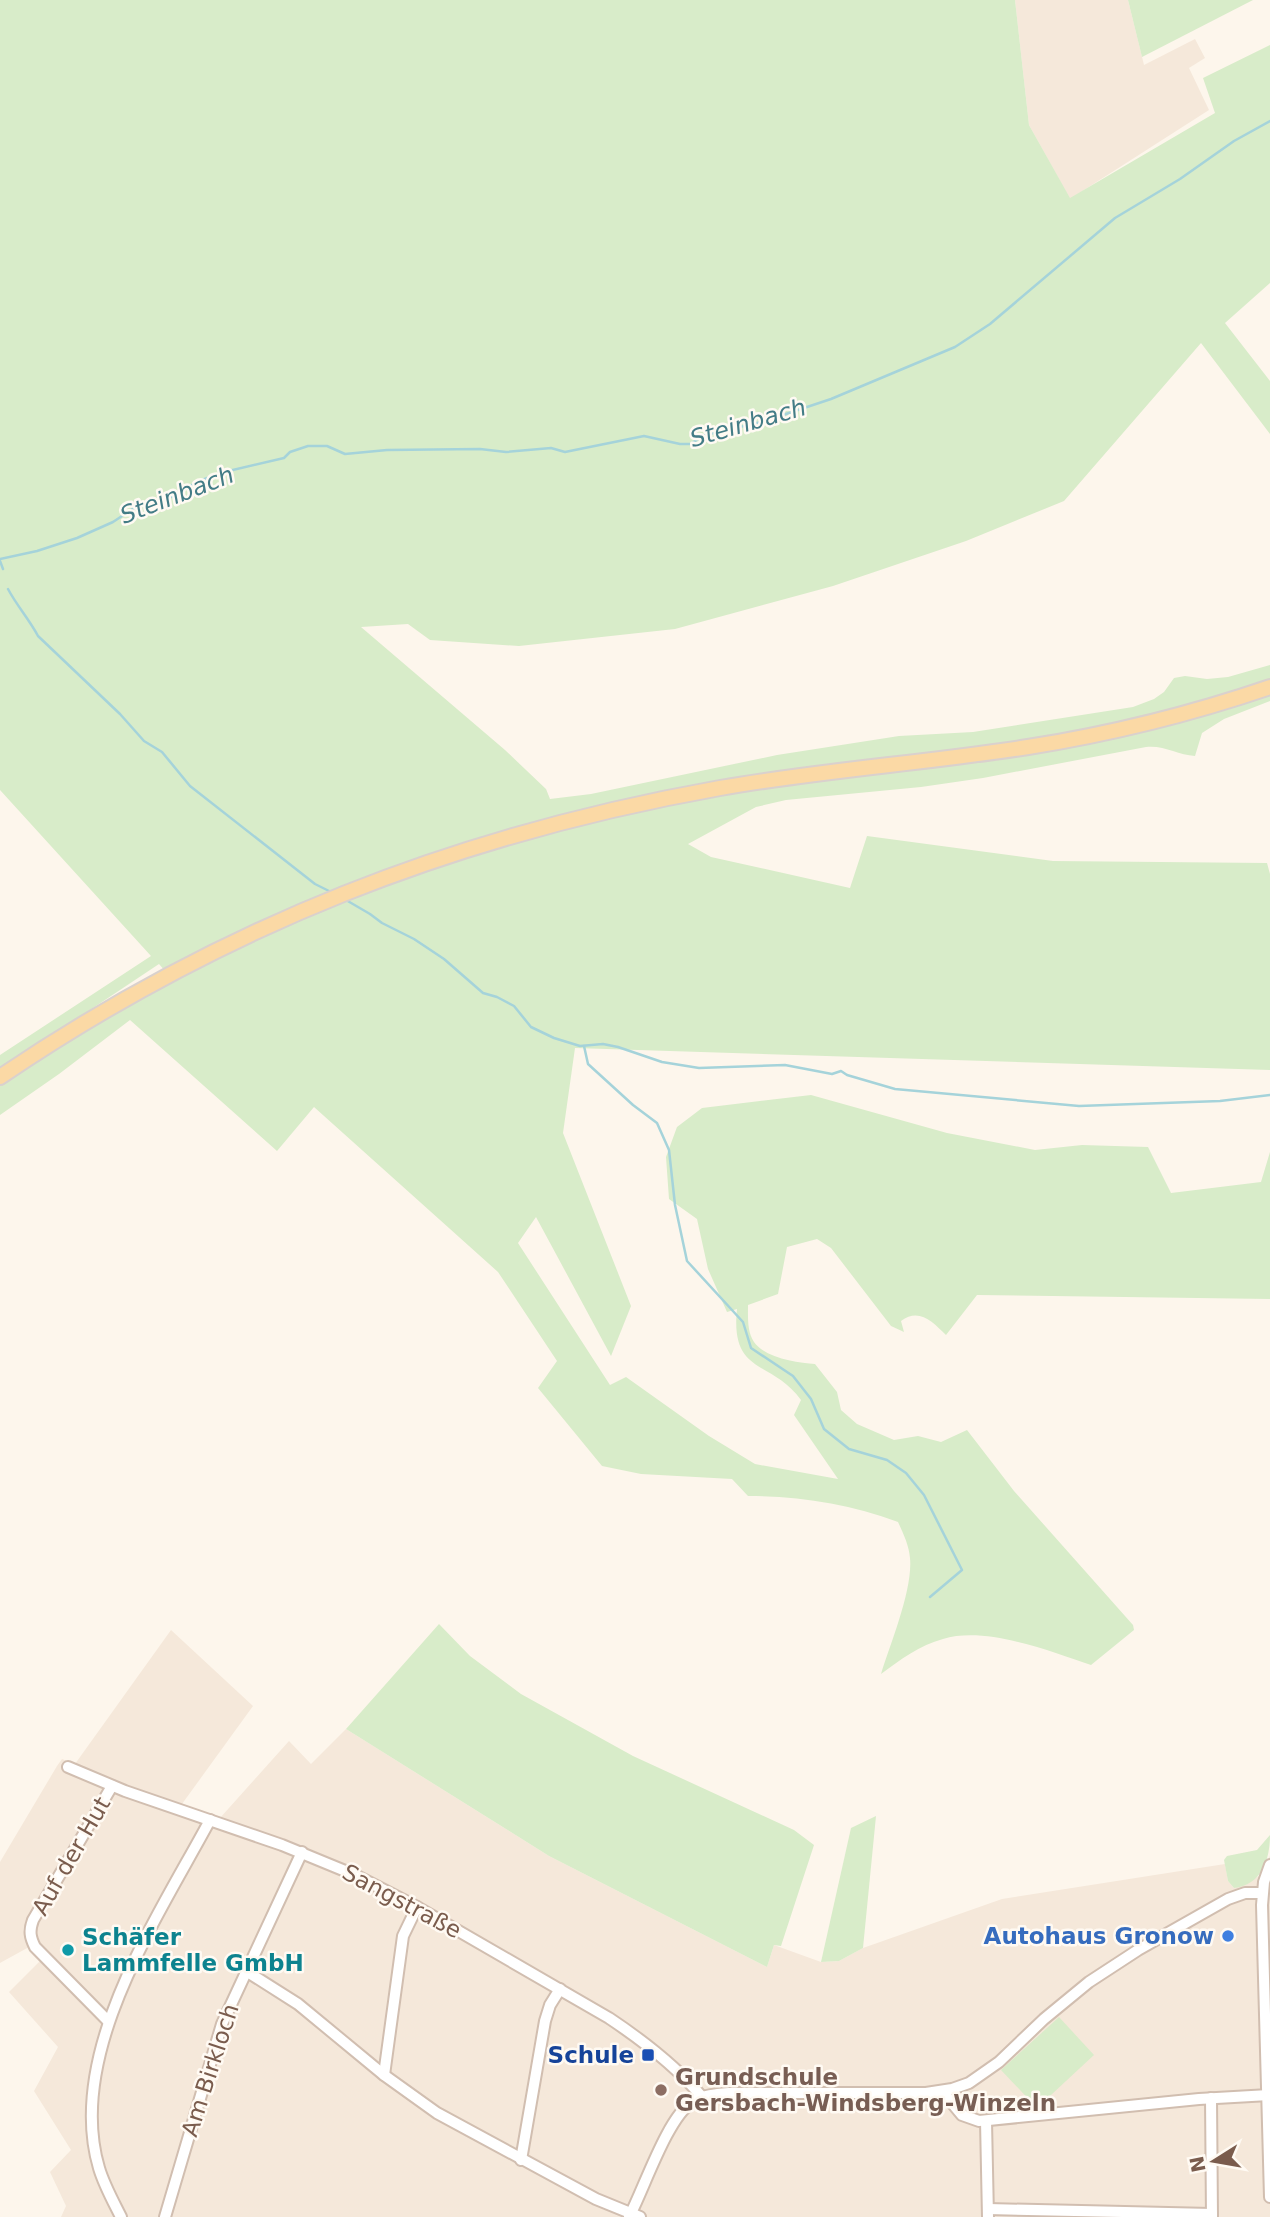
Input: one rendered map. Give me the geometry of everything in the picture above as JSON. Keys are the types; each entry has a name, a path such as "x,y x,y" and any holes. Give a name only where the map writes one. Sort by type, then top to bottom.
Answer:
{"main road":[{"path":"0,1077 152,984 261,929 369,882 486,843 592,814 724,788 1073,739 1169,718 1270,687"}],"street":[{"name":"Sangstraße","path":"68,1768 302,1852 378,1886 626,2029 693,2086 702,2097"},
{"name":"Auf der Hut","path":"108,2021 35,1947 30,1938 30,1930 33,1920 112,1786"},
{"path":"121,2217 99,2169 94,2136 97,2074 108,2021 125,1980 210,1820"},
{"name":"Am Birkloch","path":"164,2217 222,2024 302,1852"},
{"path":"1270,1865 1262,1893 1270,2114 1270,2197"},
{"path":"246,1971 298,2004 384,2075 436,2113 521,2160 633,2216 677,2118 689,2104 702,2097 743,2092 926,2093 969,2083 986,2073 1058,2006 1138,1950 1228,1899 1245,1893 1262,1893"},
{"path":"384,2075 401,1946 417,1907"},
{"path":"521,2160 545,2021 550,2005 560,1989"},
{"path":"942,2091 962,2115 971,2120 986,2121 1211,2098 1269,2095"},
{"path":"986,2121 988,2213 1212,2216 1211,2098"}],"shaded area":[{"path":"1015,0 1128,0 1144,65 1195,39 1205,58 1189,68 1209,110 1070,199 1029,125"},
{"path":"171,1630 253,1706 182,1804 220,1818 289,1741 311,1764 346,1729 549,1856 767,1967 774,1945 821,1962 839,1961 863,1948 1002,1899 1225,1864 1228,1881 1234,1888 1259,1876 1270,1856 1270,2217 61,2217 66,2206 50,2172 71,2150 34,2091 58,2047 9,1992 41,1960 29,1947 0,1963 0,1862 62,1759 75,1764"}],"green space":[{"path":"0,0 1015,0 1029,125 1070,198 1215,113 1203,78 1270,45 1270,283 1225,323 1270,381 1270,434 1201,343 1064,501 966,541 833,586 675,629 519,646 430,640 408,624 361,627 505,750 546,789 550,799 591,794 777,755 899,736 973,732 1133,707 1164,692 1174,678 1228,677 1270,665 1270,701 1224,719 1202,733 1195,756 1159,747 1146,747 983,778 786,800 756,807 688,844 711,857 850,888 867,836 1053,861 1267,863 1270,874 1270,1070 575,1048 563,1133 631,1306 611,1356 536,1217 518,1243 610,1385 626,1377 709,1436 755,1464 838,1479 794,1415 801,1400 790,1387 756,1364 740,1346 737,1309 727,1312 708,1269 697,1219 669,1199 666,1157 677,1127 702,1108 811,1095 947,1133 1035,1150 1082,1145 1148,1147 1171,1193 1261,1182 1270,1152 1270,1299 977,1295 946,1335 931,1321 914,1315 901,1321 904,1332 891,1326 831,1248 817,1239 787,1247 778,1294 748,1305 749,1329 754,1342 774,1356 815,1364 837,1392 841,1410 857,1424 894,1440 918,1436 941,1442 967,1430 1014,1491 1133,1625 1134,1630 1091,1665 1018,1642 960,1636 926,1645 881,1674 900,1616 910,1571 906,1539 898,1522 824,1502 748,1496 732,1479 641,1474 602,1466 538,1388 557,1361 498,1272 314,1107 277,1151 130,1020 0,1115 0,1086 111,1014 172,979 159,964 0,1070 0,1055 151,956 0,790"},
{"path":"1128,0 1253,0 1142,57"},
{"path":"439,1624 470,1656 521,1694 633,1756 794,1830 814,1845 781,1946 774,1945 767,1967 549,1856 346,1729"},
{"path":"876,1816 863,1948 839,1961 821,1962 851,1828"},
{"path":"1270,1835 1266,1862 1258,1876 1244,1886 1234,1888 1228,1881 1224,1860 1227,1856 1257,1850"},
{"path":"1059,2017 1094,2055 1037,2108 1001,2070"}],"waterway":[{"name":"Steinbach","path":"0,559 77,538 113,522 137,506 166,500 197,482 220,473 284,458 290,452 308,446 327,446 345,454 387,450 480,449 506,452 551,448 565,452 644,436 691,444 702,436 765,421 831,399 955,347 990,324 1115,218 1180,179 1234,141 1270,121"},
{"path":"0,561 3,569"},
{"path":"8,589 38,636 120,714 144,741 162,752 190,786 315,884 331,892"},
{"path":"346,900 444,959 483,993 514,1006 531,1027 580,1046 603,1044 662,1062 699,1068 785,1065 832,1074 841,1071 895,1089 1079,1106 1220,1101 1270,1095"},
{"path":"584,1046 588,1064 657,1123 669,1150 675,1205 687,1261 743,1322 751,1348 793,1376 811,1399 824,1429 849,1449 887,1460 906,1473 924,1495 962,1570 930,1597"}],"place":[{"name":"Autohaus Gronow","path":"1228,1936"},
{"name":"Schäfer Lammfelle GmbH","path":"68,1950"},
{"name":"Schule","path":"648,2055"},
{"name":"Grundschule Gersbach-Windsberg-Winzeln","path":"661,2090"}]}
